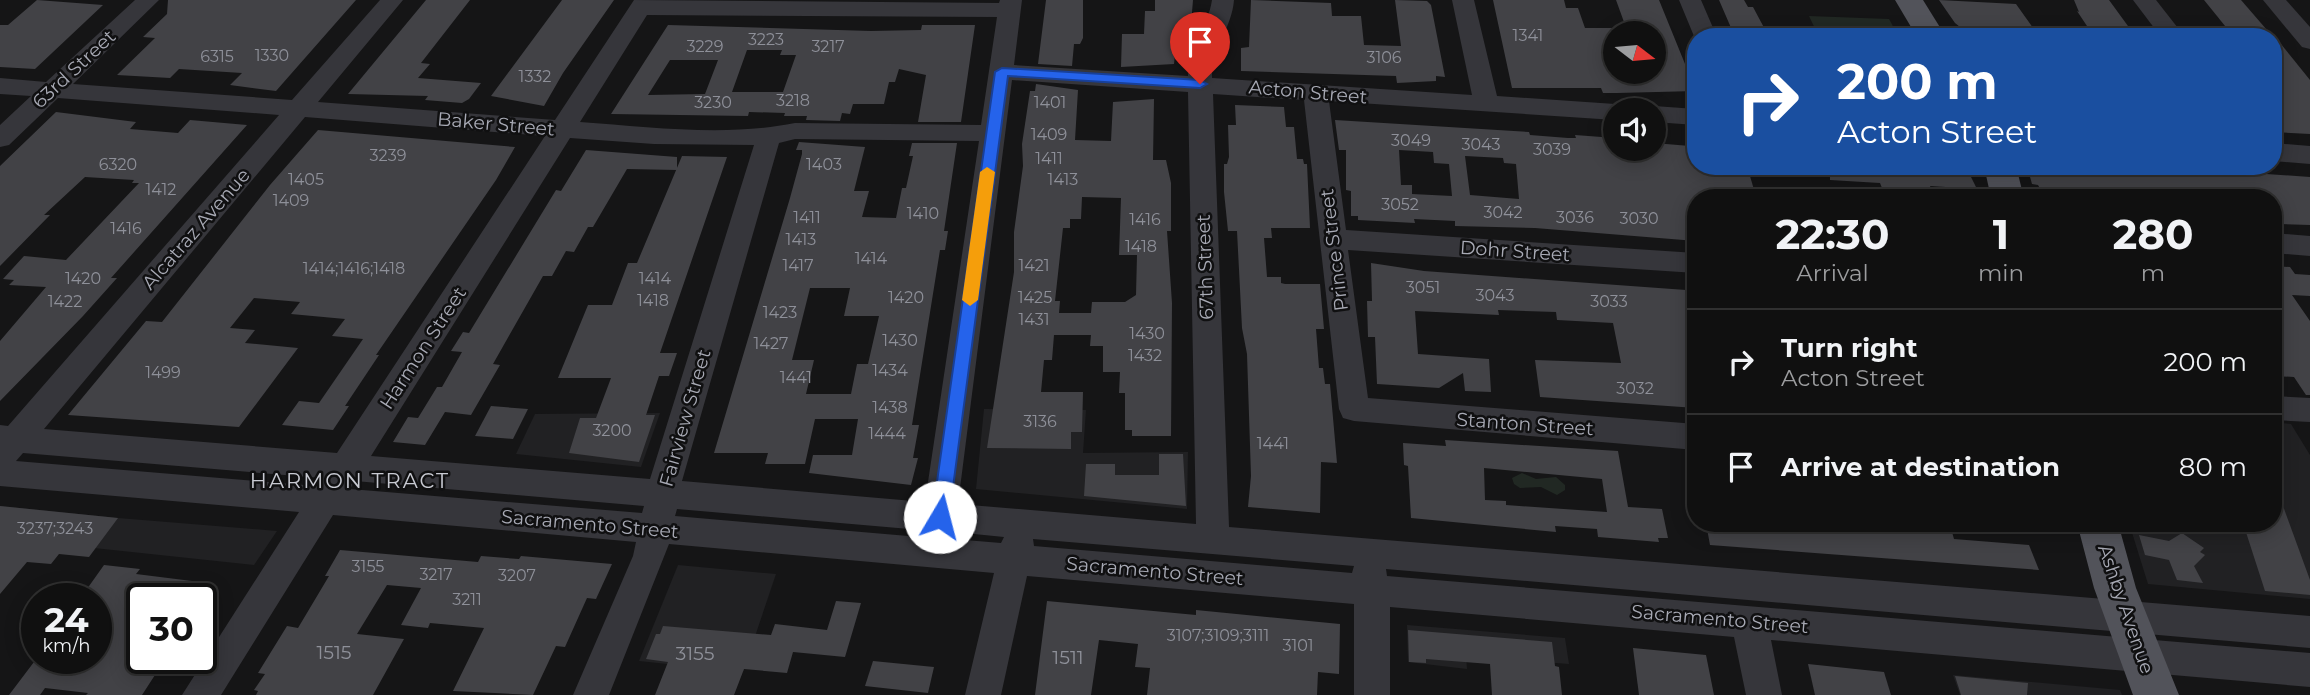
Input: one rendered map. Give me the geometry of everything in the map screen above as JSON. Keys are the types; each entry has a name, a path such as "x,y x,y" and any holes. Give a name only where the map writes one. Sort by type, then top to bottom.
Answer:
{"main road":[{"path":"1909,0 1926,28"},
{"name":"Ashby Avenue","path":"2100,532 2140,655"}],"street":[{"name":"63rd Street","path":"0,139 148,0"},
{"name":"Alcatraz Avenue","path":"5,445 392,0"},
{"name":"67th Street","path":"1213,540 1200,84 1201,63 1222,20 1223,0"},
{"path":"1463,0 1486,104"},
{"path":"1690,0 1701,28"},
{"path":"2144,0 2166,28"},
{"path":"2274,0 2310,42"},
{"path":"643,4 1011,5 935,553"},
{"name":"Harmon Street","path":"200,695 643,4"},
{"name":"Acton Street","path":"1002,72 1603,111"},
{"name":"Baker Street","path":"0,86 653,136 766,137 795,131 993,133"},
{"name":"Prince Street","path":"1315,92 1354,409"},
{"path":"1666,115 1687,116"},
{"name":"Fairview Street","path":"592,695 650,556 663,494 767,148 766,137"},
{"path":"2282,153 2310,155"},
{"name":"Dohr Street","path":"1333,239 1687,262"},
{"path":"2282,244 2310,246"},
{"path":"2282,408 2310,410"},
{"name":"Stanton Street","path":"1354,409 1396,415 1687,436"},
{"name":"Sacramento Street","path":"5,445 345,468 1367,552 2140,655 2310,632"},
{"name":"Sacramento Street","path":"0,473 2310,670"},
{"path":"983,695 1021,524"},
{"path":"1367,552 1373,695"},
{"path":"1749,621 1764,695"}],"shaded area":[{"path":"1809,16 1889,19 1894,28 1815,28"},
{"path":"984,409 1086,410 1083,453 1188,452 1187,509 976,489"},
{"path":"660,413 641,467 516,454 535,414"},
{"path":"2282,423 2291,424 2310,455 2310,599 2148,584 2132,532 2282,532"},
{"path":"1522,473 1536,479 1556,477 1565,485 1565,490 1557,495 1541,487 1520,488 1514,484 1512,478"},
{"path":"0,506 277,531 254,565 0,538"},
{"path":"678,565 776,574 743,672 639,661"},
{"path":"1407,625 1565,638 1569,664 1466,656 1467,669 1408,662"},
{"path":"1953,675 2120,690 2122,695 1960,695"}],"building":[{"path":"37,0 103,5 35,69 0,67 0,25 8,25"},
{"path":"168,0 356,0 276,91 230,85 242,73 179,69 170,78 117,75 155,38 143,37 167,14"},
{"path":"426,0 470,0 421,63 430,64 418,78 481,83 469,99 462,103 425,100 428,96 348,94"},
{"path":"562,0 614,0 563,73 544,106 491,96"},
{"path":"1046,0 1083,0 1083,38 1080,44 1074,44 1072,66 1038,64"},
{"path":"1155,0 1193,0 1191,25 1178,25 1174,64 1121,67 1122,34 1144,34 1145,11 1155,11"},
{"path":"1251,0 1331,3 1332,16 1361,16 1364,45 1401,46 1395,0 1427,1 1431,5 1445,77 1436,76 1436,81 1397,83 1396,76 1241,71 1241,48 1249,47"},
{"path":"1493,0 1564,0 1566,8 1578,8 1585,28 1603,28 1603,84 1666,84 1666,21 1624,21 1616,0 1659,0 1687,69 1687,91 1603,93 1601,88 1512,88"},
{"path":"1719,0 1744,0 1748,7 1753,7 1764,28 1731,28"},
{"path":"1939,0 2016,4 2033,28 1961,28"},
{"path":"2074,0 2109,0 2129,28 2088,28 2077,11 2079,12"},
{"path":"2204,0 2241,0 2265,28 2227,28"},
{"path":"668,25 871,31 921,30 922,25 975,25 961,122 918,122 926,75 899,69 895,82 889,82 884,104 853,104 850,114 842,113 840,121 806,120 807,116 784,116 785,113 749,112 748,116 611,114","holes":["747,50 782,50 780,55 796,55 783,92 732,92","670,60 718,60 705,94 648,95"]},
{"path":"2282,45 2310,80 2310,134 2282,132"},
{"path":"1036,84 1078,90 1075,140 1111,141 1113,102 1154,99 1153,160 1166,160 1171,183 1171,231 1167,231 1172,303 1171,436 1132,436 1132,430 1125,430 1125,393 1119,393 1120,372 1103,372 1103,346 1090,346 1091,335 1054,335 1052,360 1044,360 1041,392 1083,392 1082,432 1071,432 1071,449 987,448 1014,272 1014,232 1023,166 1022,144 1030,91 1035,91","holes":["1082,197 1121,198 1119,255 1137,255 1136,295 1125,302 1092,302 1091,313 1059,313 1060,301 1055,301 1063,228 1070,228 1070,219 1081,219"]},
{"path":"1235,105 1284,107 1286,127 1294,127 1297,159 1303,159 1304,164 1307,164 1310,228 1271,228 1272,238 1264,238 1267,277 1281,277 1281,283 1285,284 1320,284 1324,329 1316,329 1319,368 1323,368 1325,384 1330,384 1337,463 1321,462 1320,513 1248,507 1251,476 1247,354 1242,328 1237,231 1228,231 1224,192 1224,164 1227,164 1229,157 1228,125 1236,125"},
{"path":"56,112 136,122 130,129 178,133 190,120 247,125 111,278 117,278 83,316 0,401 0,341 46,287 9,285 14,280 3,279 24,256 66,260 139,183 132,183 134,180 85,177 44,215 50,215 0,266 0,166"},
{"path":"1335,120 1529,132 1530,135 1568,138 1576,138 1575,135 1603,137 1603,161 1666,161 1666,144 1687,146 1687,175 1750,175 1754,189 1687,189 1687,240 1535,228 1455,226 1455,221 1414,219 1415,223 1358,220 1358,216 1351,216 1351,191 1346,190 1346,150 1339,150","holes":["1399,150 1433,152 1434,163 1449,164 1452,196 1412,194 1412,185 1401,185","1465,156 1503,158 1504,163 1516,164 1519,199 1470,195"]},
{"path":"318,130 515,147 496,180 376,355 379,355 345,406 349,406 333,430 282,425 299,401 319,403 363,339 332,336 345,319 291,314 300,302 254,298 230,328 255,330 245,343 298,348 239,427 68,415 146,321 162,322 270,185"},
{"path":"799,142 865,147 854,191 869,191 862,217 896,218 902,188 906,188 913,156 909,156 912,143 957,143 944,231 948,231 945,250 940,250 912,425 919,425 913,458 918,458 911,485 809,473 813,455 852,455 858,419 815,419 805,464 765,464 768,453 714,453 802,154 802,150 796,150","holes":["810,288 850,288 844,316 879,316 868,364 857,364 851,394 806,394 814,360 792,360"]},
{"path":"586,150 677,157 677,170 627,169 593,227 588,227 574,252 566,251 552,276 543,276 493,364 500,365 471,415 445,412 425,445 393,442 408,417 418,418 437,387 442,387 462,352 451,351 463,332 469,333 556,190 561,191"},
{"path":"682,156 727,157 660,353 677,353 669,376 659,376 646,415 655,415 639,462 569,453 580,418 596,418 611,378 558,378 588,305 612,305 628,263 637,263"},
{"path":"1830,175 1970,175 1977,189 1930,186 1931,189 1882,189 1880,183 1830,180"},
{"path":"2030,175 2310,177 2310,225 2282,224 2282,189 2040,189 2038,185 2032,184"},
{"path":"1371,263 1424,271 1686,290 1687,407 1540,397 1535,360 1621,363 1613,323 1557,320 1556,312 1498,310 1499,315 1415,311 1418,354 1489,359 1491,392 1465,391 1463,373 1439,388 1377,384 1375,337 1368,337 1367,301 1372,301"},
{"path":"2282,267 2290,267 2295,274 2310,275 2310,296 2292,295 2310,321 2310,395 2306,395 2294,377 2282,376"},
{"path":"491,406 528,409 513,439 475,436"},
{"path":"1445,440 1618,451 1628,507 1662,509 1668,538 1658,538 1659,542 1598,537 1597,529 1555,526 1556,532 1411,518 1408,466 1404,465 1403,443 1446,446","holes":["1484,468 1602,479 1607,512 1506,505 1506,501 1485,500"]},
{"path":"1159,454 1183,454 1186,506 1084,496 1086,464 1115,464 1115,475 1159,475"},
{"path":"2282,503 2310,580 2310,595 2265,591 2246,532 2282,532"},
{"path":"0,506 118,518 89,557 59,554 51,564 27,562 0,594"},
{"path":"1708,532 1952,532 1954,539 2029,545 2039,570 1710,545"},
{"path":"2182,533 2204,548 2200,552 2205,555 2194,566 2203,583 2177,580 2169,560 2145,555 2139,535 2169,541"},
{"path":"340,550 478,562 481,556 519,559 521,556 612,564 596,599 587,598 565,647 556,646 533,695 453,691 484,628 430,623 428,628 401,625 421,588 387,585 357,634 404,639 373,695 256,695 258,691 254,690 265,674 258,673 287,626 298,628 329,576 325,576"},
{"path":"104,565 140,569 136,574 208,583 126,583 126,674 156,674 142,695 86,695 88,693 45,688 40,695 9,695 25,674 112,674 112,583 91,583"},
{"path":"836,601 861,603 845,657 793,652 787,673 744,669 734,695 655,695 668,662 646,659 656,634 660,634 663,626 771,635 775,624 827,630"},
{"path":"1047,601 1196,615 1196,610 1340,624 1339,674 1318,672 1317,695 1147,695 1150,668 1135,667 1138,644 1099,640 1091,695 1035,695"},
{"path":"1408,630 1552,642 1555,666 1559,667 1562,695 1492,695 1490,664 1426,659 1426,663 1409,662"},
{"path":"1633,648 1706,655 1714,695 1639,695"},
{"path":"873,661 934,667 928,693 865,686"},
{"path":"1808,664 1884,672 1891,695 1815,695"},
{"path":"1955,676 2028,683 2027,695 1961,695"}],"slow traffic":[{"path":"970,300 987,172"}],"district":[{"name":"HARMON TRACT","path":"350,480"}],"route":[{"path":"940,517 1002,72 1200,84"}]}
